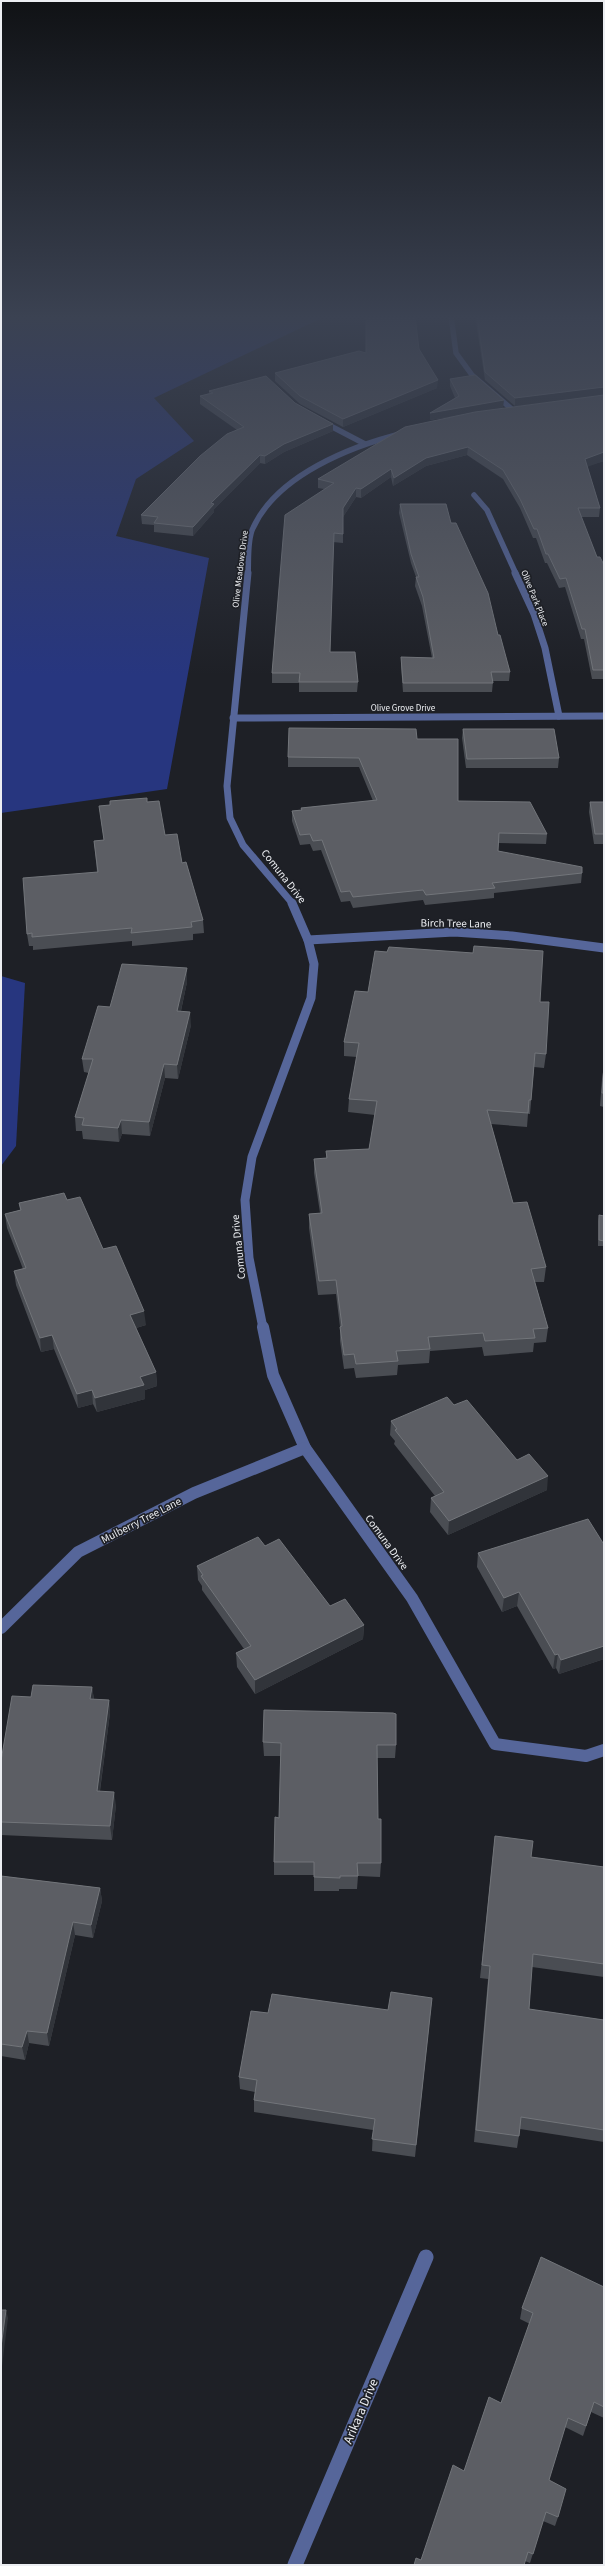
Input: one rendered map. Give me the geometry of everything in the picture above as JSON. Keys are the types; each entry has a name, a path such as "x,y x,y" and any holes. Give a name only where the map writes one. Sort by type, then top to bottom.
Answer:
{"street":[{"path":"349,436 365,444"},
{"name":"Olive Meadows Drive","path":"233,718 252,529 267,506 301,475 344,452 395,436"},
{"name":"Olive Park Place","path":"474,495 487,510 534,614 545,648 559,716"},
{"name":"Olive Grove Drive","path":"233,718 604,716"},
{"name":"Comuna Drive","path":"233,718 227,786 230,818 243,845 295,907 308,940 314,964 311,998 252,1157 245,1200 249,1258 273,1375 305,1448 412,1598 495,1744 586,1756 604,1750"},
{"name":"Birch Tree Lane","path":"308,940 454,932 512,936 604,948"},
{"name":"Mulberry Tree Lane","path":"1,1628 78,1552 194,1493 305,1448"},
{"name":"Arikara Drive","path":"295,2565 426,2257"}],"shaded area":[{"path":"1,436 189,436 194,441 136,479 116,536 209,558 167,789 1,813"},
{"path":"1,976 25,983 16,1146 1,1166"}],"building":[{"path":"225,436 304,436 284,444 265,456 260,455 211,503 214,504 193,527 154,523 158,517 141,515 200,456"},
{"path":"390,436 604,436 604,452 585,459 600,508 578,508 597,557 600,557 604,565 604,670 593,670 585,629 582,629 566,578 560,579 548,554 546,554 537,529 534,529 520,499 503,470 468,447 426,458 394,478 391,469 361,489 356,488 343,508 343,534 334,533 330,652 355,652 358,682 299,682 300,673 272,673 285,515 334,483 318,479"},
{"path":"400,504 446,504 451,523 456,523 488,593 498,635 500,635 510,672 491,672 493,683 403,683 401,657 434,658 423,597 416,577 419,577 411,554"},
{"path":"289,728 416,729 417,739 458,739 458,801 530,802 547,834 499,833 498,851 582,867 582,873 492,883 495,888 426,895 423,890 353,897 350,891 341,892 322,840 313,841 310,834 300,835 292,811 302,810 301,808 377,800 359,758 288,757"},
{"path":"463,729 554,729 559,758 467,759"},
{"path":"147,798 147,802 159,801 165,835 177,834 182,863 186,862 203,920 191,922 192,927 131,933 132,928 32,937 32,933 27,934 23,878 98,872 94,841 104,840 99,806 110,805 110,801"},
{"path":"590,802 604,802 604,834 595,834"},
{"path":"474,946 543,951 540,1002 549,1002 546,1054 535,1053 531,1100 529,1100 528,1113 487,1110 513,1203 527,1202 546,1267 531,1269 548,1328 533,1329 535,1338 485,1341 483,1333 428,1337 430,1349 396,1351 398,1361 356,1364 354,1354 344,1355 336,1280 319,1281 309,1214 322,1213 314,1159 327,1158 326,1151 369,1149 377,1101 349,1099 359,1043 344,1042 355,991 368,992 375,951 387,952 389,947 473,953"},
{"path":"122,964 187,968 177,1011 190,1012 177,1065 164,1064 149,1122 121,1120 118,1128 82,1125 84,1118 75,1117 93,1059 82,1059 98,1006 110,1007"},
{"path":"604,1065 604,1093 602,1093"},
{"path":"64,1193 67,1200 80,1197 103,1249 116,1246 144,1311 130,1315 156,1372 140,1377 144,1385 95,1398 92,1390 77,1394 52,1335 40,1338 14,1271 26,1268 5,1214 21,1210 19,1203"},
{"path":"599,1215 604,1216 604,1241 599,1240"},
{"path":"447,1397 454,1405 467,1400 517,1460 529,1454 548,1476 449,1521 431,1498 444,1492 395,1430 397,1429 391,1421"},
{"path":"588,1519 604,1543 604,1646 561,1660 558,1654 555,1655 519,1592 504,1598 478,1553"},
{"path":"258,1537 265,1546 279,1539 330,1606 345,1599 364,1625 255,1680 236,1653 251,1646 201,1576 203,1575 197,1566"},
{"path":"33,1685 92,1687 90,1699 109,1700 97,1791 114,1792 110,1826 1,1822 1,1761 12,1696 31,1697"},
{"path":"264,1710 396,1714 396,1745 377,1745 378,1819 381,1819 381,1863 357,1863 358,1876 340,1876 340,1878 314,1877 314,1862 274,1862 275,1817 279,1818 281,1743 263,1742"},
{"path":"495,1836 533,1841 531,1857 604,1867 604,1964 533,1954 529,2009 604,2020 604,2130 521,2117 519,2136 476,2130 490,1966 482,1965"},
{"path":"1,1876 100,1888 91,1925 73,1922 47,2033 27,2031 22,2047 1,2044"},
{"path":"391,1992 432,1998 416,2145 372,2139 375,2119 254,2100 257,2080 239,2077 251,2011 268,2013 272,1994 388,2010"},
{"path":"541,2257 604,2287 604,2407 594,2402 586,2426 568,2418 549,2480 566,2489 558,2517 546,2512 533,2554 528,2552 524,2565 414,2565 416,2558 421,2560 453,2465 464,2471 489,2397 501,2403 533,2313 522,2308"},
{"path":"1,2310 6,2310 1,2347"}]}
